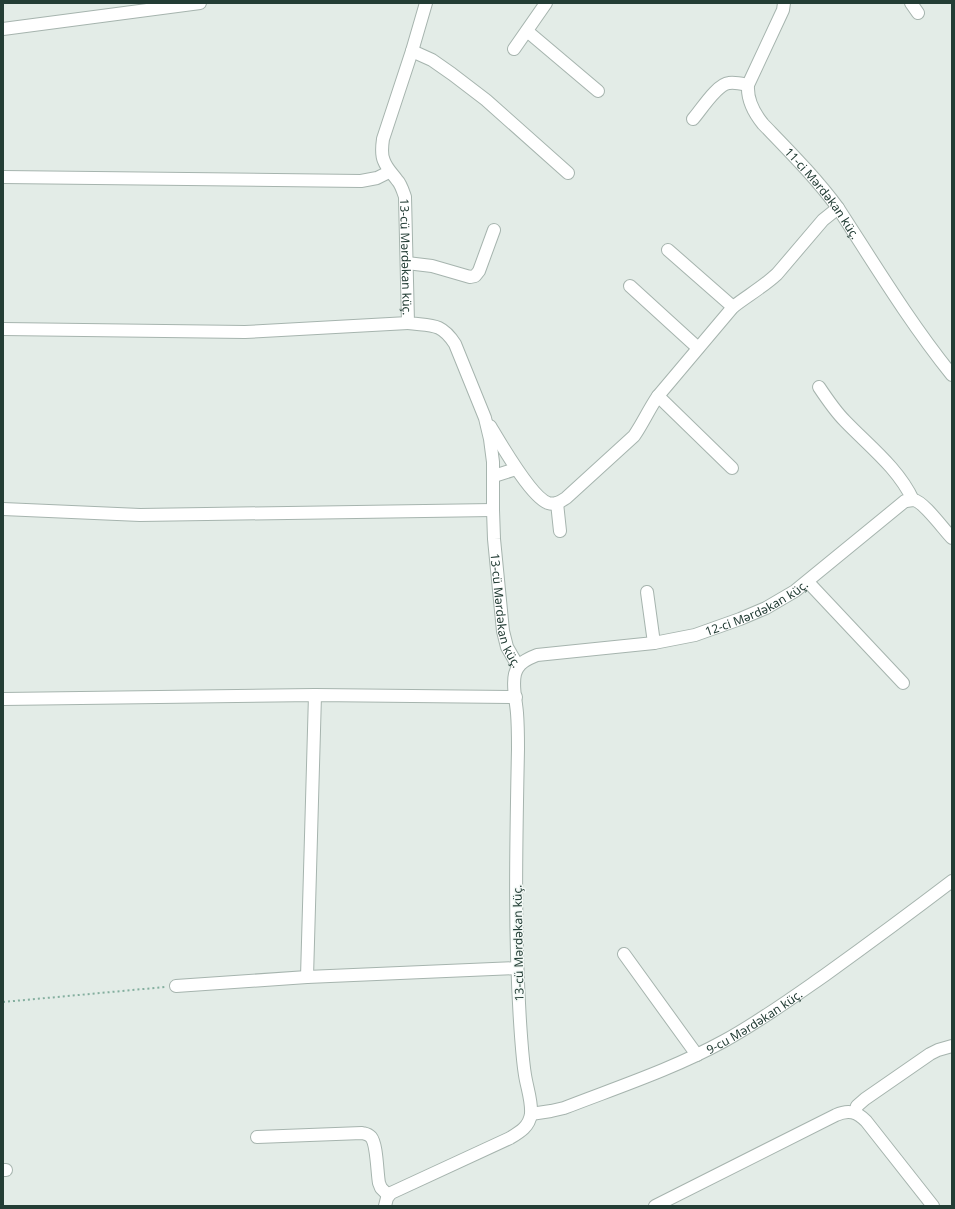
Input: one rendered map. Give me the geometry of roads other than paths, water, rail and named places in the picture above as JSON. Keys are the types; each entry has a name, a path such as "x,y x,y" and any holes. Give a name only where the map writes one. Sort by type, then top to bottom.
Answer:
{"street":[{"path":"3,29 200,3"},
{"name":"13-cü Mərdəkan küç.","path":"426,3 383,139 382,150 383,160 389,172 398,180 405,197 408,324 434,326 441,328 449,335 485,418 490,439 494,476 494,539 503,632 510,654 518,666 514,680 518,735 516,850 517,968 522,1050 531,1114"},
{"path":"514,49 546,3"},
{"path":"693,120 723,85 729,82 748,85 783,10 784,3"},
{"path":"527,31 598,91"},
{"path":"412,51 432,60 486,100 568,173"},
{"name":"11-ci Mərdəkan küç.","path":"748,85 750,100 757,117 801,163 838,208 890,288 936,355 952,375"},
{"path":"3,177 361,181 377,178 389,172"},
{"path":"485,418 516,468 541,499 550,503 557,503 566,498 634,436 642,425 649,409 658,396 733,307 769,282 823,220 838,208"},
{"path":"407,263 432,266 470,277 475,276 480,271 494,230"},
{"path":"668,250 733,307"},
{"path":"630,286 698,348"},
{"path":"3,329 245,332 408,324"},
{"path":"819,387 845,421 902,480 913,500 925,507 952,538"},
{"path":"658,396 732,468"},
{"path":"494,476 516,468"},
{"name":"12-ci Mərdəkan küç.","path":"518,666 523,661 537,655 654,643 695,634 740,619 781,600 808,582 898,506 904,502 913,500"},
{"path":"557,503 560,531"},
{"path":"3,509 140,515 493,510"},
{"path":"808,582 903,683"},
{"path":"648,592 654,643"},
{"path":"307,977 315,695"},
{"path":"3,699 315,695 516,696"},
{"name":"9-cu Mərdəkan küç.","path":"531,1114 564,1108 662,1070 723,1042 766,1016 887,930 952,881"},
{"path":"624,954 697,1055"},
{"path":"176,986 307,977 517,968"},
{"path":"855,1112 857,1106 865,1099 930,1054 952,1046"},
{"path":"659,1205 836,1115 848,1111 855,1112 866,1122 932,1206"},
{"path":"384,1203 395,1191 520,1133 525,1128 531,1114"},
{"path":"257,1137 362,1133 369,1135 375,1146 379,1183 384,1203"}]}
